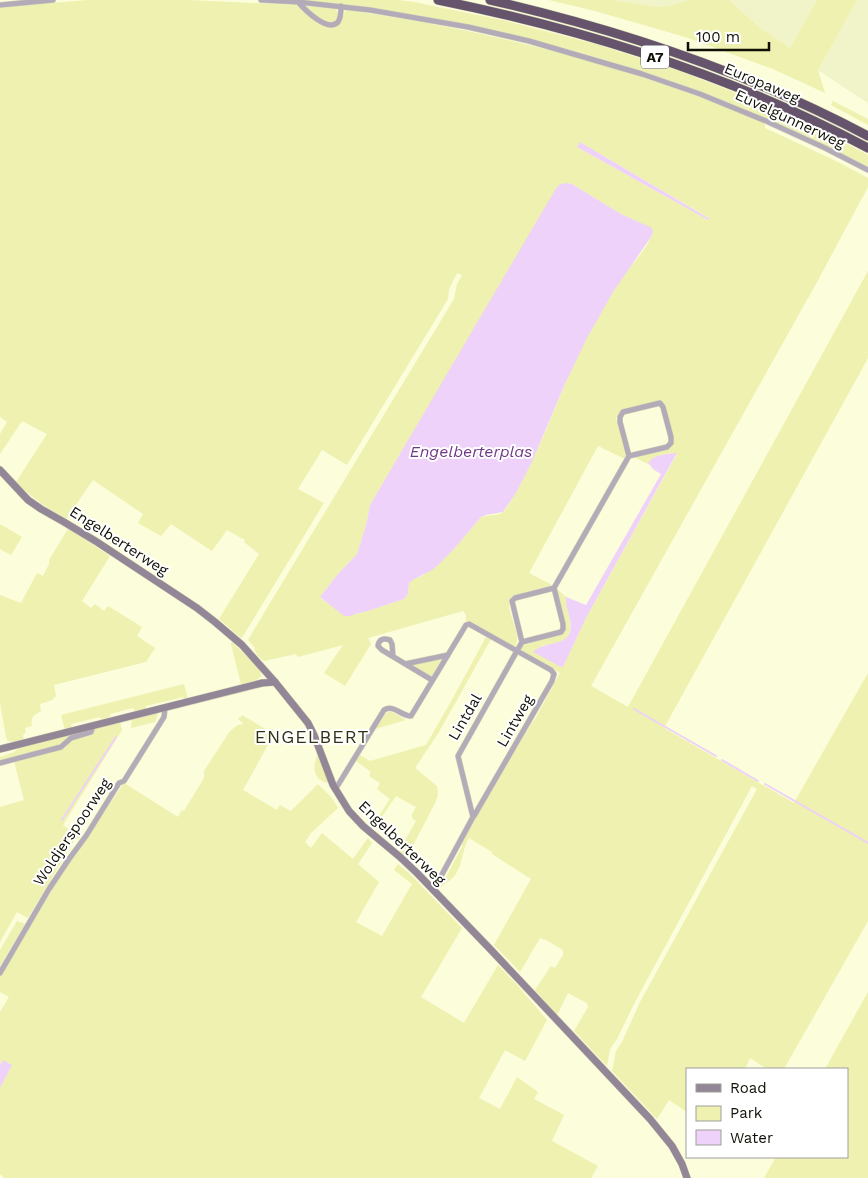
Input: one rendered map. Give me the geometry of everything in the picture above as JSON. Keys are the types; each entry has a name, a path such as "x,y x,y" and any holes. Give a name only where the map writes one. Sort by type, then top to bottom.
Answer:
{"highway":[{"name":"Europaweg","path":"438,0 561,28 605,40 680,65 757,95 868,148"},
{"name":"Europaweg","path":"490,0 599,28 686,56 779,93 868,136"}],"street":[{"path":"0,5 53,0"},
{"name":"Euvelgunnerweg","path":"261,0 341,6 429,20 510,36 571,53 642,74 725,103 825,148 868,170"},
{"path":"298,2 322,23 330,25 336,23 339,19 341,6"},
{"path":"554,588 515,598 512,601 522,642 561,632 564,629 554,588 629,456 620,417 623,412 660,403 665,414 671,443 667,446 629,456"},
{"name":"Engelberterweg","path":"0,470 28,500 97,542 209,617 238,642 275,682 308,723 334,788 349,811 362,826 405,862 492,951 650,1119 672,1146 687,1178"},
{"path":"334,788 338,785 384,710 392,708 406,716 411,716 466,625 469,624 517,651"},
{"name":"Lintdal","path":"473,817 458,756 522,642"},
{"name":"Lintweg","path":"473,817 552,681 554,674 551,670 517,651"},
{"path":"405,664 448,655"},
{"path":"393,656 432,680"},
{"path":"262,683 266,672"},
{"path":"0,749 262,683 275,682"},
{"name":"Woldjerspoorweg","path":"0,973 59,874 86,836 119,783 124,781 143,752 164,717 165,708"},
{"path":"0,763 61,747 71,738 91,732 93,726"},
{"path":"433,891 473,817"}],"shaded area":[{"path":"613,0 688,0 670,6 656,7"},
{"path":"729,0 817,0 790,48 759,27"},
{"path":"857,0 868,0 868,103 818,70"}],"green space":[{"path":"89,0 189,0 296,5 308,16 330,27 337,26 343,14 348,10 455,28 560,53 664,84 765,123 765,128 868,178 868,187 817,282 591,686 628,707 868,271 868,358 664,728 794,803 868,673 868,921 785,1068 765,1068 750,1058 745,1068 686,1068 686,1111 669,1100 657,1119 612,1071 616,1051 640,1002 757,789 752,786 610,1049 607,1066 574,1031 588,1007 587,1003 568,993 557,1015 535,990 551,966 555,968 563,955 563,950 540,938 520,972 494,945 531,879 469,838 457,872 440,888 462,847 462,843 478,811 535,719 560,673 523,652 522,646 564,631 556,588 566,597 570,631 565,640 541,646 563,667 586,618 677,454 661,455 654,458 648,464 634,457 670,448 673,441 662,400 619,413 616,418 627,456 625,459 598,446 529,573 552,585 512,596 509,607 516,633 516,645 513,647 466,621 466,615 463,611 368,638 371,644 345,686 324,673 343,645 298,657 296,654 264,661 258,656 255,648 248,640 454,299 457,284 462,275 457,273 449,289 448,299 347,465 322,450 298,489 324,503 241,638 219,619 259,554 244,542 245,540 227,530 212,551 171,524 161,536 138,523 143,514 93,480 66,519 52,511 16,482 47,434 22,421 0,454 0,434 7,422 0,417 0,7","holes":["580,142 709,218 708,220 577,147","572,184 621,214 651,228 653,232 647,245 621,279 595,323 569,375 529,469 505,510 496,515 481,517 455,548 422,576 413,579 409,583 408,594 404,599 355,614 327,603 320,597 357,554 370,505 464,347"]},
{"path":"303,0 398,0 414,2 502,20 599,45 680,71 817,128 868,155 868,167 801,134 733,105 664,79 594,56 450,22 377,9"},
{"path":"549,0 613,0 656,7 670,6 688,0 729,0 759,27 790,48 817,0 857,0 818,70 825,93 773,69 685,37"},
{"path":"306,6 336,9 337,18 333,23 324,22"},
{"path":"833,101 868,119 868,125 831,105"},
{"path":"0,524 22,537 11,555 0,549"},
{"path":"68,529 110,556 82,601 91,608 95,604 104,611 108,606 142,627 137,636 155,648 146,662 54,685 56,696 52,700 40,704 41,711 33,717 32,726 25,728 24,740 8,741 0,703 0,595 21,603 37,573 43,576 49,560"},
{"path":"486,637 491,639 439,732 415,768 437,786 438,795 406,859 398,853 416,821 412,818 412,814 416,807 396,796 372,831 370,829 390,799 377,789 380,783 369,776 371,772 356,761 360,755 370,761 426,745"},
{"path":"232,642 260,669 261,676 256,681 241,684"},
{"path":"442,659 431,677 413,665"},
{"path":"184,684 188,699 184,700 183,697 146,706 146,709 135,712 133,708 110,714 110,717 101,719 100,717 71,724 72,728 65,730 61,715"},
{"path":"390,711 406,720 375,729 385,714"},
{"path":"159,712 155,722 131,728 132,718"},
{"path":"242,715 274,734 243,790 277,810 280,805 291,811 318,784 332,798 338,808 311,833 305,842 311,848 322,833 353,859 368,838 372,843 358,864 379,882 356,922 382,936 412,884 394,870 398,864 462,928 421,997 464,1023 498,965 547,1020 525,1061 505,1050 479,1098 500,1109 517,1077 538,1092 534,1099 564,1115 552,1141 598,1166 591,1178 4,1178 0,1174 0,1088 12,1065 3,1061 0,1065 0,1012 9,997 0,992 0,976 67,865 124,783 178,817 182,810 184,811 204,778 204,771 230,731 238,725 244,724 238,719"},
{"path":"120,721 122,730 63,825 80,838 75,839 28,918 17,912 0,942 0,807 24,800 14,761 65,748 71,740 90,734 99,726"},
{"path":"73,733 55,747 0,761 0,757 14,752 22,746"},
{"path":"317,756 329,782 327,783 319,779 315,773"},
{"path":"17,921 25,924 0,966 0,950"},
{"path":"868,992 868,1178 764,1178 775,1158 848,1158 848,1068 826,1068"}],"water":[{"path":"580,142 710,219 708,220 577,147"},
{"name":"Engelberterplas","path":"560,184 572,184 621,214 652,228 651,237 613,292 587,338 532,462 516,493 503,512 481,517 436,567 409,583 408,594 404,599 351,616 344,616 320,597 357,554 370,505 555,190"},
{"path":"677,453 586,618 563,667 533,652 543,646 559,642 568,636 571,628 566,597 586,605 661,474 648,463 657,456"},
{"path":"3,1060 12,1065 0,1088 0,1065"}],"waterway":[{"path":"634,709 716,756"},
{"path":"62,820 116,737"},
{"path":"722,760 758,781"},
{"path":"765,784 868,843"}],"district":[{"name":"ENGELBERT","path":"312,736"}]}
